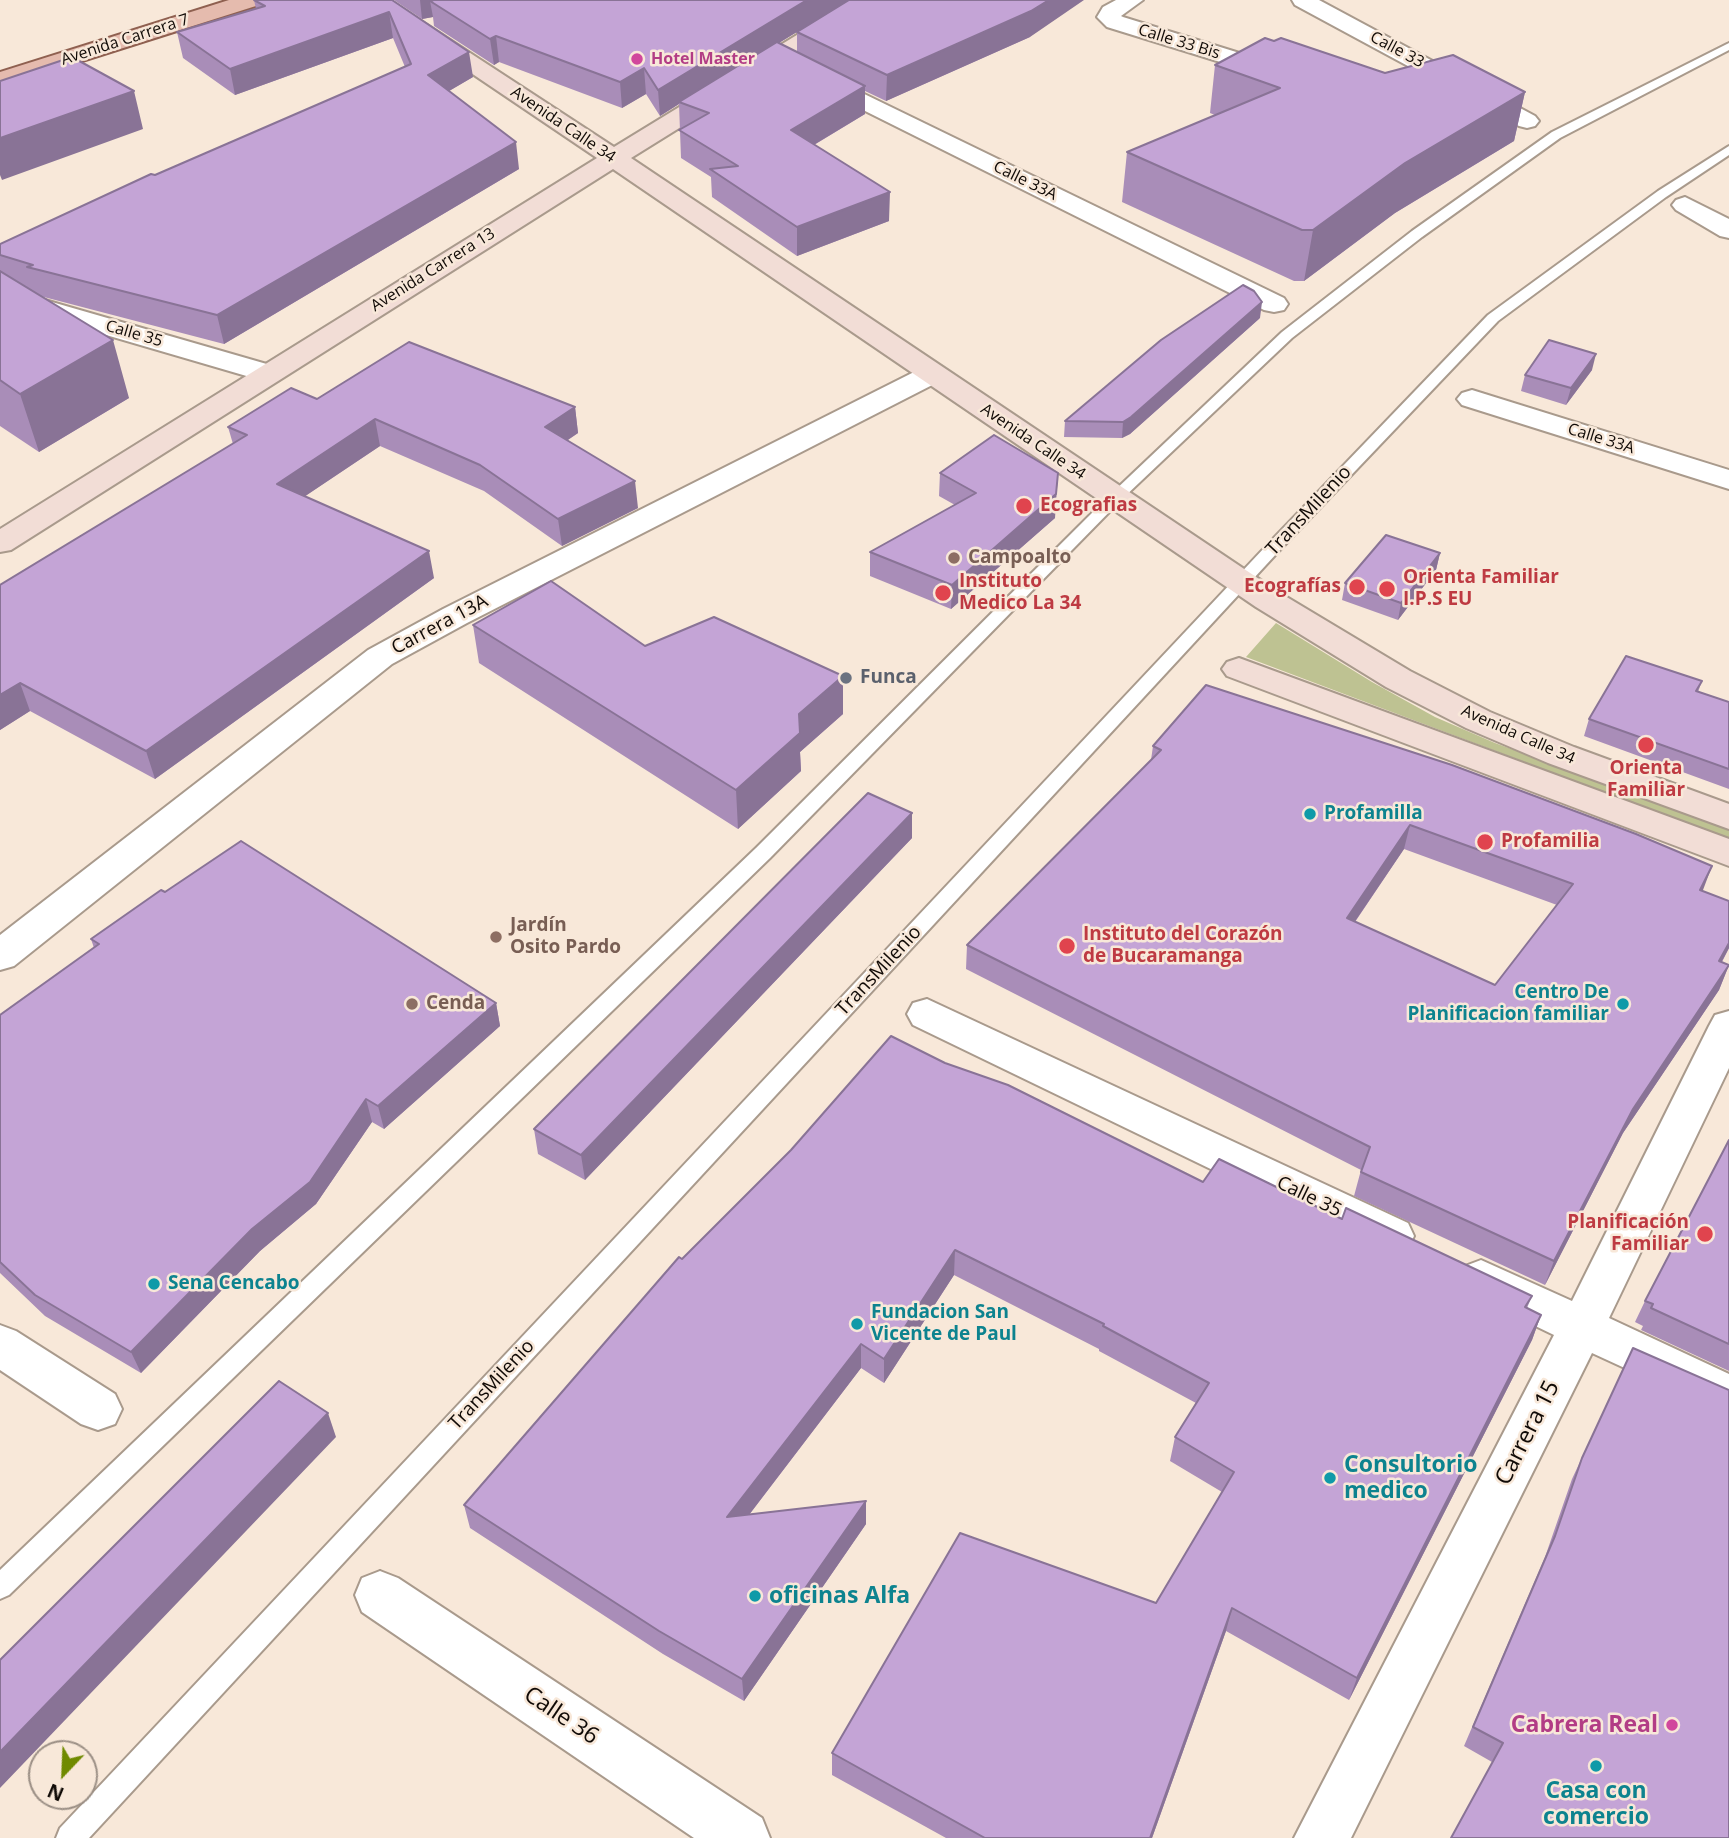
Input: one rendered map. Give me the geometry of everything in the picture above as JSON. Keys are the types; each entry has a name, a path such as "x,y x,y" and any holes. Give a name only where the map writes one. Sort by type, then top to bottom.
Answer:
{"main road":[{"name":"Avenida Carrera 7","path":"0,80 251,0"},
{"name":"Avenida Calle 34","path":"374,0 420,24 613,158 1116,497 1243,582 1398,679 1478,720 1561,755 1729,817"},
{"name":"Avenida Carrera 13","path":"0,543 267,373 869,0"},
{"name":"Avenida Carrera 7","path":"0,58 91,28"},
{"name":"Avenida Calle 34","path":"1238,669 1729,853"}],"street":[{"name":"Calle 33 Bis","path":"1132,0 1111,12 1108,17 1115,22 1301,79"},
{"name":"Calle 33","path":"1303,0 1527,121"},
{"name":"Calle 33A","path":"776,57 1274,304"},
{"path":"1418,90 1456,82"},
{"path":"1685,205 1729,230"},
{"name":"Calle 35","path":"0,295 267,373"},
{"name":"Carrera 13A","path":"0,956 380,657 455,616 932,373"},
{"name":"Calle 33A","path":"1472,399 1729,480"},
{"name":"Calle 35","path":"927,1014 1729,1396"},
{"name":"Carrera 15","path":"1322,1838 1582,1327 1729,1026"},
{"path":"0,1345 98,1409"},
{"name":"Calle 36","path":"380,1595 742,1838"}],"lane":[{"path":"0,1587 763,853 1116,497 1287,335 1417,234 1556,135 1729,46"},
{"name":"TransMilenio","path":"70,1838 1493,318 1662,194 1729,150"}],"green space":[{"path":"1276,623 1435,717 1495,743 1729,829 1729,839 1246,657"}],"building":[{"path":"254,0 392,0 469,52 428,75 516,142 217,315 27,267 33,265 0,255 0,244 151,174 155,175 411,64 389,12 230,69 177,32 265,6"},
{"path":"807,0 658,90 644,68 620,82 496,36 490,39 430,1"},
{"path":"849,0 1049,0 1031,11 887,75 797,32"},
{"path":"1265,38 1274,41 1281,38 1385,73 1453,55 1525,92 1405,163 1313,230 1302,230 1127,152 1280,88 1215,65"},
{"path":"777,42 865,86 791,130 890,192 797,227 710,169 738,166 679,130 709,113 679,102"},
{"path":"72,57 134,91 0,138 0,81"},
{"path":"0,271 113,340 20,394 0,380"},
{"path":"1243,285 1254,291 1262,302 1131,417 1123,422 1065,421 1161,340"},
{"path":"1549,340 1596,354 1571,388 1525,375"},
{"path":"409,342 575,407 545,427 635,481 558,519 480,465 375,419 277,484 429,551 146,751 20,683 0,695 0,585 247,435 228,427 291,388 317,399"},
{"path":"994,435 1058,473 1056,494 952,585 870,552 976,493 940,473"},
{"path":"1386,535 1440,553 1401,603 1345,583"},
{"path":"551,581 645,646 714,617 843,676 799,714 800,733 736,790 473,625"},
{"path":"1626,656 1702,681 1696,691 1729,702 1729,769 1589,719"},
{"path":"1206,685 1452,765 1636,834 1712,866 1700,890 1729,901 1729,943 1719,961 1729,965 1633,1109 1554,1261 1361,1172 1370,1147 967,945 1161,750 1153,746","holes":["1410,825 1573,884 1495,985 1347,918"]},
{"path":"868,793 912,813 581,1155 534,1129"},
{"path":"241,841 496,1003 378,1106 366,1099 310,1182 252,1229 131,1352 35,1295 0,1262 0,1015 99,944 91,939 161,890 165,892"},
{"path":"891,1036 945,1063 1008,1085 1203,1182 1219,1159 1342,1219 1346,1208 1532,1296 1525,1307 1541,1315 1357,1678 1232,1608 1150,1838 985,1838 832,1753 960,1533 1156,1603 1234,1472 1175,1437 1209,1383 1103,1326 1104,1324 955,1250 884,1359 861,1344 727,1517 866,1501 742,1679 659,1631 464,1505 679,1257 682,1259 791,1150"},
{"name":"Planificación Familiar","path":"1729,1140 1729,1344 1651,1308 1653,1304 1645,1301"},
{"path":"1633,1348 1729,1390 1729,1838 1451,1838 1503,1743 1473,1727 1555,1536 1582,1458"},
{"path":"279,1381 328,1413 0,1752 0,1660"}],"place":[{"name":"Hotel Master","path":"637,59"},
{"name":"Ecografias","path":"1024,506"},
{"name":"Campoalto","path":"954,558"},
{"name":"Ecografías","path":"1357,587"},
{"name":"Orienta Familiar I.P.S EU","path":"1387,589"},
{"name":"Instituto Medico La 34","path":"943,593"},
{"name":"Funca","path":"846,678"},
{"name":"Orienta Familiar","path":"1646,745"},
{"name":"Profamilla","path":"1310,814"},
{"name":"Profamilia","path":"1485,842"},
{"name":"Jardín Osito Pardo","path":"496,937"},
{"name":"Instituto del Corazón de Bucaramanga","path":"1067,946"},
{"name":"Cenda","path":"412,1004"},
{"name":"Centro De Planificacion familiar","path":"1623,1004"},
{"name":"Planificación Familiar","path":"1705,1234"},
{"name":"Sena Cencabo","path":"154,1284"},
{"name":"Fundacion San Vicente de Paul","path":"857,1324"},
{"name":"Consultorio medico","path":"1330,1478"},
{"name":"oficinas Alfa","path":"755,1596"},
{"name":"Cabrera Real","path":"1672,1725"},
{"name":"Casa con comercio","path":"1596,1766"}]}
